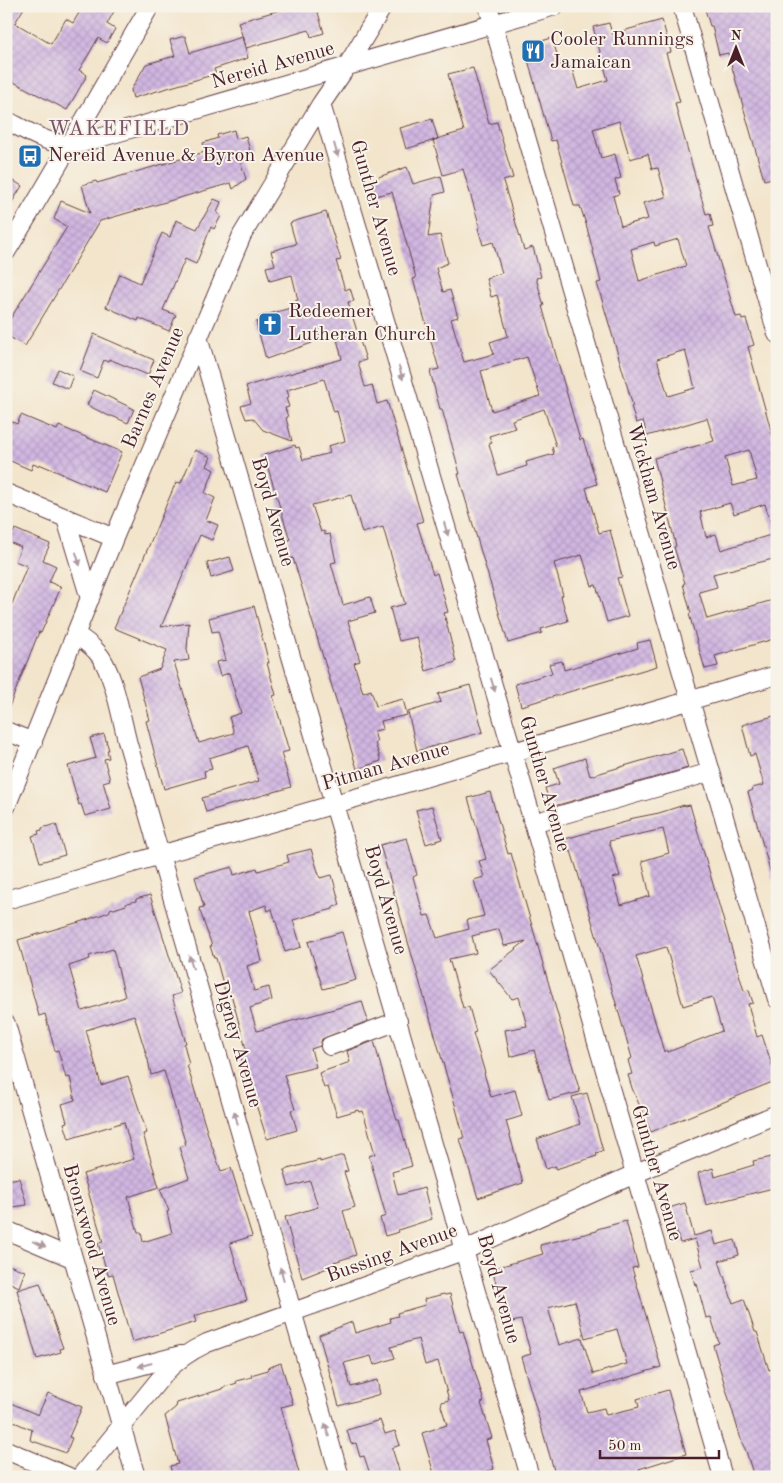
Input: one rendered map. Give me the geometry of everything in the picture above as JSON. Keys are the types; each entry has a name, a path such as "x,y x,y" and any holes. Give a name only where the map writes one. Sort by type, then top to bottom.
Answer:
{"street":[{"path":"6,252 51,180 92,104 150,6"},
{"name":"Barnes Avenue","path":"6,807 114,538 242,235 382,6"},
{"name":"Wickham Avenue","path":"488,6 777,999"},
{"name":"Nereid Avenue","path":"6,120 48,141 70,145 92,141 555,6"},
{"path":"682,6 777,334"},
{"name":"Gunther Avenue","path":"321,104 513,753 723,1477"},
{"name":"Boyd Avenue","path":"198,336 530,1477"},
{"path":"6,493 114,538"},
{"path":"66,519 90,599"},
{"name":"Digney Avenue","path":"76,635 92,646 106,664 111,676 160,856 340,1477"},
{"name":"Pitman Avenue","path":"6,900 777,675"},
{"path":"6,731 33,742"},
{"path":"533,823 711,772"},
{"path":"330,1046 398,1021"},
{"name":"Bronxwood Avenue","path":"6,1024 136,1477"},
{"name":"Bussing Avenue","path":"80,1477 168,1368 184,1355 207,1343 465,1250 777,1114"},
{"path":"6,1230 72,1258"},
{"name":"Bussing Avenue","path":"106,1374 184,1355"},
{"path":"6,1450 69,1477"}],"building":[{"path":"10,6 25,6 15,23 51,44 66,19 73,23 83,6 117,6 107,24 115,29 107,43 98,38 79,70 87,75 67,110 6,78 6,12"},
{"path":"294,6 316,6 324,33 311,37 309,30 246,48 238,22"},
{"path":"704,6 777,6 777,80 772,81 777,100 777,177 764,180 728,53 719,55 712,26 710,26"},
{"path":"662,20 671,52 666,53 680,102 675,103 680,123 706,214 710,213 713,226 709,227 736,317 741,316 742,320 746,319 754,345 748,347 777,452 777,558 713,574 717,587 699,592 707,619 773,600 777,614 777,638 715,656 718,666 705,669 689,614 691,613 683,584 685,583 674,547 676,546 654,458 714,441 707,418 647,436 643,421 636,423 631,406 633,406 597,283 601,282 586,224 580,206 574,206 556,140 551,141 524,46 552,38 561,67 571,65 578,89 608,80 593,27 609,23 612,34","holes":["619,121 630,159 648,154 652,169 658,168 666,197 643,203 648,219 621,226 613,196 619,194 615,180 621,178 615,154 601,158 593,129","678,239 686,266 639,281 631,249 654,242 655,246","685,350 695,388 668,396 657,359","749,450 757,480 733,486 725,457","730,503 734,514 765,504 774,534 721,550 716,534 706,537 700,512"]},
{"path":"185,36 190,53 242,37 248,58 214,69 216,74 133,98 131,90 146,64 175,56 170,40"},
{"path":"473,68 489,124 497,122 513,178 503,181 524,250 533,247 541,277 536,278 544,306 542,306 580,440 583,439 597,484 586,488 599,533 610,530 622,577 617,578 628,616 607,622 596,585 592,586 582,555 554,563 568,621 541,629 542,633 508,643 430,371 439,369 413,279 416,278 392,192 375,196 370,180 407,167 413,184 441,176 445,192 434,195 428,237 440,235 448,263 436,268 443,292 450,290 458,317 451,319 464,362 494,354 490,342 508,336 497,295 491,297 486,278 502,273 493,242 483,245 478,228 480,227 463,169 443,175 433,140 464,131 448,74","holes":["527,357 540,396 492,411 481,371","544,409 556,446 552,447 554,454 526,462 527,466 498,475 489,444 492,443 489,436 515,428 512,420"]},
{"path":"432,119 438,139 406,149 400,128"},
{"path":"234,130 236,139 246,136 250,151 238,154 246,179 233,189 231,183 100,221 25,346 6,335 6,326 67,227 54,219 61,201 90,213 82,185 96,181 97,183 205,152 203,143 218,138 217,135"},
{"path":"6,176 22,186 6,212"},
{"path":"214,199 221,202 217,213 221,216 214,229 211,227 196,264 185,259 163,310 176,315 169,331 139,318 138,321 106,307 120,274 140,283 162,233 170,237 176,220 197,229"},
{"path":"326,212 341,260 336,261 345,290 350,288 354,301 348,302 366,360 358,362 365,387 372,385 377,404 387,401 423,521 417,523 433,575 437,573 448,612 444,613 456,662 426,671 417,637 399,641 390,608 405,604 383,527 362,533 351,495 312,505 321,532 324,531 325,535 330,534 336,562 331,563 343,605 370,597 375,613 348,621 360,661 354,663 363,693 371,690 376,706 403,699 407,715 381,721 383,729 374,731 377,742 375,743 381,761 357,769 293,558 289,559 286,541 290,540 264,455 295,445 296,448 299,447 303,460 330,453 328,446 345,441 337,411 334,412 324,379 287,390 289,397 286,398 289,407 285,408 292,441 263,430 253,418 246,419 241,406 251,403 246,386 342,359 335,331 311,338 312,343 266,359 256,322 261,321 259,317 294,307 293,302 298,300 292,275 270,281 266,267 275,265 271,251 296,244 290,223"},
{"path":"94,334 154,360 148,375 109,359 108,362 104,360 97,378 80,371"},
{"path":"58,369 73,376 68,389 52,382"},
{"path":"94,390 134,409 128,423 87,405"},
{"path":"21,415 57,430 59,426 122,452 105,492 39,464 38,466 33,464 31,470 6,459 6,419 17,424"},
{"path":"195,450 211,457 207,466 214,470 205,493 215,498 206,520 218,525 212,540 200,535 161,627 189,623 187,649 189,660 174,662 199,743 234,733 229,717 241,713 229,673 220,676 216,662 226,660 218,631 212,632 209,618 254,606 276,695 273,696 289,751 281,753 291,787 206,812 202,798 259,781 248,746 209,758 212,769 204,771 205,777 164,789 146,721 150,720 138,677 160,669 167,650 114,628 176,482 181,483"},
{"path":"15,529 50,544 43,560 56,566 49,582 61,587 41,633 39,632 7,712 6,656 11,646 6,644 6,601 12,604 27,566 15,561 21,547 9,542"},
{"path":"230,557 234,571 211,578 207,563"},
{"path":"650,640 657,666 521,706 515,684 552,673 549,664 562,661 564,670 638,648 637,643"},
{"path":"470,685 483,732 417,751 408,712 441,702 438,694"},
{"path":"777,715 777,881 773,881 748,792 753,790 752,788 764,785 755,754 750,756 742,725"},
{"path":"104,734 109,750 107,750 109,758 104,759 110,780 103,782 111,809 85,816 81,804 79,805 68,766 96,758 90,738"},
{"path":"682,749 688,768 551,807 545,788 559,784 554,768 585,758 590,776"},
{"path":"490,792 508,854 511,853 580,1092 549,1100 534,1050 510,1057 505,1030 527,1026 519,997 512,999 489,970 526,941 504,946 499,929 472,936 476,953 449,959 463,1008 469,1007 476,1032 473,1033 491,1097 515,1090 522,1116 506,1121 523,1183 478,1198 460,1139 464,1138 454,1101 380,845 407,838 417,875 413,877 424,916 429,915 437,938 469,929 467,920 484,916 474,880 484,877 479,861 486,859 468,798"},
{"path":"690,805 744,991 749,990 753,1003 748,1004 757,1037 762,1035 777,1080 651,1132 628,1075 632,1074 628,1060 632,1058 577,870 565,839 629,821 629,819","holes":["663,829 669,853 642,861 650,896 621,905 613,878 620,876 609,841","666,947 683,1006 712,997 722,1031 668,1052 667,1050 664,1052 636,956"]},
{"path":"432,806 442,839 426,844 416,810"},
{"path":"56,824 65,855 40,862 32,836 39,834 38,831 42,830 42,828"},
{"path":"311,849 320,878 332,875 340,905 333,907 333,909 293,920 301,947 285,952 272,909 268,911 266,905 249,911 262,961 247,966 254,991 269,987 272,1000 250,1008 257,1031 362,1001 368,1021 322,1039 320,1046 311,1049 316,1067 284,1075 295,1109 291,1110 297,1130 267,1139 250,1086 248,1087 240,1052 246,1049 231,994 226,995 216,958 214,958 210,946 212,946 199,908 204,907 195,877 232,867 234,875 257,868 258,871 289,862 287,855"},
{"path":"150,895 181,993 172,996 186,1043 184,1044 189,1065 187,1065 221,1171 231,1168 252,1236 230,1243 247,1300 194,1316 196,1322 132,1342 113,1274 108,1275 98,1243 103,1242 83,1174 134,1159 124,1122 69,1139 64,1123 67,1122 62,1104 75,1100 70,1077 66,1078 58,1050 55,1051 45,1014 39,1016 18,940 86,920 109,912 111,908 114,909 136,901 136,899","holes":["113,949 125,997 82,1011 69,966 90,959 89,956","134,1015 151,1075 164,1071 186,1145 179,1147 189,1178 160,1189 169,1211 167,1212 172,1233 143,1242 141,1232 138,1232 128,1197 159,1187 143,1134 147,1133 128,1076 101,1085 86,1030"]},
{"path":"342,932 356,980 323,989 308,942"},
{"path":"374,1041 388,1093 397,1120 399,1120 412,1166 392,1172 398,1195 424,1188 432,1219 385,1236 380,1218 386,1216 369,1156 375,1154 363,1111 359,1112 358,1110 337,1116 328,1087 324,1088 319,1073 350,1062 347,1051"},
{"path":"587,1093 603,1151 596,1153 597,1156 556,1169 556,1166 546,1169 537,1139 580,1124 572,1097"},
{"path":"343,1155 348,1171 344,1172 355,1207 343,1211 356,1255 334,1262 335,1265 302,1278 285,1217 318,1207 310,1181 289,1187 284,1170"},
{"path":"777,1156 777,1187 706,1205 698,1173 713,1168 715,1177 754,1165 753,1161"},
{"path":"19,1178 27,1205 6,1208 6,1180"},
{"path":"685,1203 694,1236 712,1231 716,1245 735,1240 739,1255 719,1261 733,1303 744,1299 769,1370 777,1368 777,1471 754,1477 742,1443 713,1345 719,1343 711,1317 706,1318 697,1284 695,1285 691,1270 703,1267 695,1239 680,1243 669,1208"},
{"path":"626,1221 638,1267 632,1268 661,1367 581,1392 587,1412 604,1408 606,1415 639,1407 637,1399 668,1390 686,1454 639,1469 639,1473 624,1477 609,1477 608,1473 597,1477 556,1477 521,1357 531,1354 521,1320 507,1323 492,1269 543,1254 540,1245 597,1231 597,1229","holes":["575,1301 585,1338 617,1329 627,1364 593,1374 582,1338 559,1345 548,1308"]},
{"path":"6,1264 25,1271 19,1287 6,1281"},
{"path":"40,1283 63,1348 60,1349 61,1352 37,1359 17,1290"},
{"path":"450,1294 460,1332 463,1331 484,1402 481,1403 492,1438 486,1440 494,1469 467,1477 435,1477 422,1433 447,1425 441,1406 442,1402 449,1400 438,1361 425,1365 418,1339 391,1347 395,1358 374,1365 371,1356 344,1363 351,1387 377,1380 380,1394 339,1406 319,1335 352,1322 355,1333 391,1322 390,1318 398,1316 397,1313 425,1305 424,1299"},
{"path":"281,1363 293,1404 281,1407 300,1477 173,1477 170,1466 178,1464 165,1416 176,1407 177,1403 222,1389 237,1383 236,1381 252,1377 251,1375 268,1370 267,1368"},
{"path":"48,1393 82,1407 69,1437 72,1438 66,1453 30,1440 32,1430 12,1421 14,1417 6,1414 6,1401 38,1415"},
{"path":"380,1420 385,1434 395,1431 400,1445 392,1448 401,1477 371,1477 364,1456 360,1457 356,1443 351,1444 347,1430"}],"place":[{"name":"Cooler Runnings Jamaican","path":"533,51"},
{"name":"Nereid Avenue & Byron Avenue","path":"30,156"},
{"name":"Redeemer Lutheran Church","path":"270,324"}],"district":[{"name":"WAKEFIELD","path":"119,129"}]}
